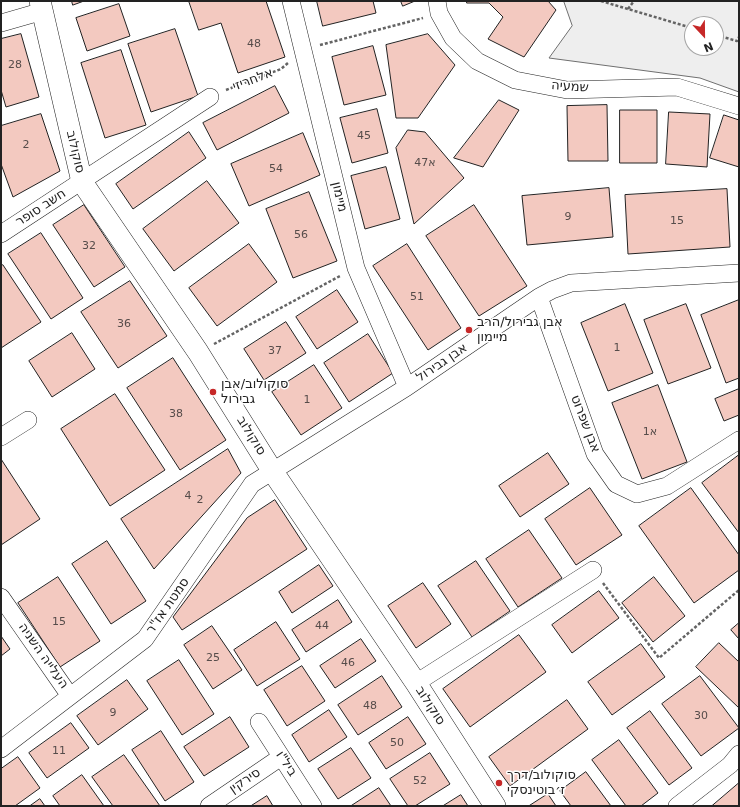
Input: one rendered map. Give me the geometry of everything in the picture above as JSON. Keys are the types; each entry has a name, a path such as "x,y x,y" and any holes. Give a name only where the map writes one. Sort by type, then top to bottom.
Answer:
{"street":[{"name":"מיימון","path":"291,1 356,268 407,386"},
{"path":"1,23 42,6"},
{"name":"סוקולוב","path":"42,6 82,182 198,352 273,472 416,683 495,806"},
{"name":"שמעיה","path":"438,7 453,38 478,61 515,80 567,90 677,87 739,106"},
{"path":"82,182 210,96"},
{"name":"חשב סופר","path":"1,234 82,182"},
{"name":"אבן גבירול","path":"273,472 407,386 539,297 552,290 571,283 739,273"},
{"name":"אבן שפרוט","path":"539,297 594,454 616,484 637,494 667,486 739,440"},
{"path":"1,438 28,420"},
{"name":"סמטת אז\"ר","path":"1,749 145,639 252,484 273,472"},
{"path":"416,683 594,570"},
{"name":"העלייה השניה","path":"1,597 70,696"},
{"name":"ביל\"ו","path":"259,722 313,806"},
{"path":"677,806 730,764 739,754"},
{"name":"סירקין","path":"209,806 281,757"}],"path":[{"path":"601,1 684,26"},
{"path":"628,9 634,1"},
{"name":"אלחריזי","path":"210,96 281,70 303,50 438,7"},
{"path":"724,37 737,41 739,37"},
{"path":"198,352 356,268"},
{"path":"594,570 659,658 739,590"}],"shaded area":[{"path":"564,1 739,1 739,92 700,78 549,58 572,26"}],"building":[{"path":"72,1 84,1 73,5"},
{"path":"189,1 266,1 285,57 238,73 221,23 199,30"},
{"path":"317,1 373,1 376,13 323,26"},
{"path":"401,1 415,1 403,6"},
{"path":"467,1 548,1 556,10 524,57 488,39 503,17 489,3 467,3"},
{"path":"119,4 130,36 87,51 76,18"},
{"path":"175,29 198,96 151,112 128,44"},
{"path":"21,34 39,97 6,107 1,90 1,39"},
{"path":"428,34 455,65 418,118 396,118 386,45"},
{"path":"373,46 386,95 344,105 332,57"},
{"path":"121,50 146,125 105,138 81,63"},
{"path":"275,86 289,113 217,150 203,123"},
{"path":"499,100 519,110 483,167 454,158"},
{"path":"607,105 608,161 568,161 567,106"},
{"path":"377,109 388,153 352,163 340,118"},
{"path":"620,110 657,110 657,163 620,163"},
{"path":"669,112 710,114 707,167 666,164"},
{"path":"41,114 60,171 13,197 1,164 1,126"},
{"path":"724,115 739,120 739,167 710,158"},
{"path":"408,130 425,132 464,178 414,224 396,148"},
{"path":"189,132 206,158 133,209 116,184"},
{"path":"303,133 320,175 249,206 231,164"},
{"path":"386,167 400,219 365,229 351,176"},
{"path":"207,181 239,223 174,271 143,229"},
{"path":"609,188 613,237 527,245 522,196"},
{"path":"727,189 730,247 628,254 625,195"},
{"path":"309,192 337,261 293,278 266,209"},
{"path":"84,205 125,267 94,287 53,225"},
{"path":"474,205 527,286 479,316 426,236"},
{"path":"41,233 83,298 51,319 8,254"},
{"path":"249,244 277,282 217,326 189,288"},
{"path":"407,244 461,328 428,350 373,266"},
{"path":"3,265 41,322 1,348 1,266"},
{"path":"130,281 167,336 118,368 81,312"},
{"path":"337,290 358,322 317,349 296,317"},
{"path":"739,300 739,378 726,383 701,315"},
{"path":"625,304 653,373 608,391 581,323"},
{"path":"686,304 711,368 668,384 644,320"},
{"path":"286,322 306,353 264,380 244,349"},
{"path":"72,333 95,369 52,397 29,361"},
{"path":"368,334 393,373 349,402 324,363"},
{"path":"173,358 226,440 180,470 127,388"},
{"path":"314,365 342,408 301,435 272,392"},
{"path":"658,385 687,462 642,479 612,403"},
{"path":"739,389 739,415 724,421 715,399"},
{"path":"115,394 165,470 110,506 61,429"},
{"path":"228,449 241,473 154,569 121,519"},
{"path":"548,453 569,484 520,517 499,486"},
{"path":"739,455 739,533 702,483"},
{"path":"1,459 40,519 1,545"},
{"path":"590,488 622,535 576,565 545,519"},
{"path":"691,488 739,555 739,570 694,603 639,526"},
{"path":"275,500 307,549 182,630 173,617 247,518"},
{"path":"529,530 562,578 518,607 486,559"},
{"path":"107,541 146,601 111,624 72,564"},
{"path":"476,561 510,611 472,637 438,586"},
{"path":"319,565 333,586 292,613 279,592"},
{"path":"58,577 100,641 60,667 18,603"},
{"path":"654,577 685,616 653,642 622,603"},
{"path":"423,583 451,624 416,648 388,606"},
{"path":"599,591 619,618 572,653 552,625"},
{"path":"338,600 352,622 306,652 292,630"},
{"path":"276,622 300,659 257,686 234,650"},
{"path":"739,623 739,639 731,630"},
{"path":"212,626 242,670 213,689 184,645"},
{"path":"519,635 546,672 470,727 443,689"},
{"path":"1,636 10,649 1,656"},
{"path":"361,639 376,661 335,688 320,666"},
{"path":"719,643 739,662 739,708 696,667"},
{"path":"641,644 665,677 612,715 588,682"},
{"path":"179,660 214,714 182,735 147,681"},
{"path":"302,666 325,701 287,726 264,690"},
{"path":"382,676 402,707 358,735 338,705"},
{"path":"700,676 739,728 701,756 662,704"},
{"path":"127,680 148,709 98,745 77,716"},
{"path":"567,700 588,729 510,786 489,757"},
{"path":"329,710 347,737 309,762 292,735"},
{"path":"650,711 692,768 669,785 627,728"},
{"path":"230,717 249,747 204,776 184,747"},
{"path":"408,717 426,744 386,769 369,743"},
{"path":"71,723 89,748 47,778 29,753"},
{"path":"161,731 194,782 165,801 132,750"},
{"path":"619,740 658,793 641,806 626,806 592,760"},
{"path":"351,748 371,778 338,799 318,769"},
{"path":"430,753 450,784 415,806 408,806 390,779"},
{"path":"124,755 160,806 113,806 92,777"},
{"path":"18,757 40,788 15,806 1,806 1,769"},
{"path":"586,772 611,806 571,806 560,791"},
{"path":"82,775 104,806 60,806 53,796"},
{"path":"739,783 739,806 712,806"},
{"path":"379,788 391,806 351,806"},
{"path":"548,794 556,806 529,806"},
{"path":"461,795 468,806 443,806"},
{"path":"267,796 273,806 251,806"},
{"path":"40,799 45,806 30,806"}],"place":[{"name":"אבן גבירול/הרב מיימון","path":"469,330"},
{"name":"סוקולוב/אבן גבירול","path":"213,392"},
{"name":"סוקולוב/דרך ז׳בוטינסקי","path":"499,783"}]}
